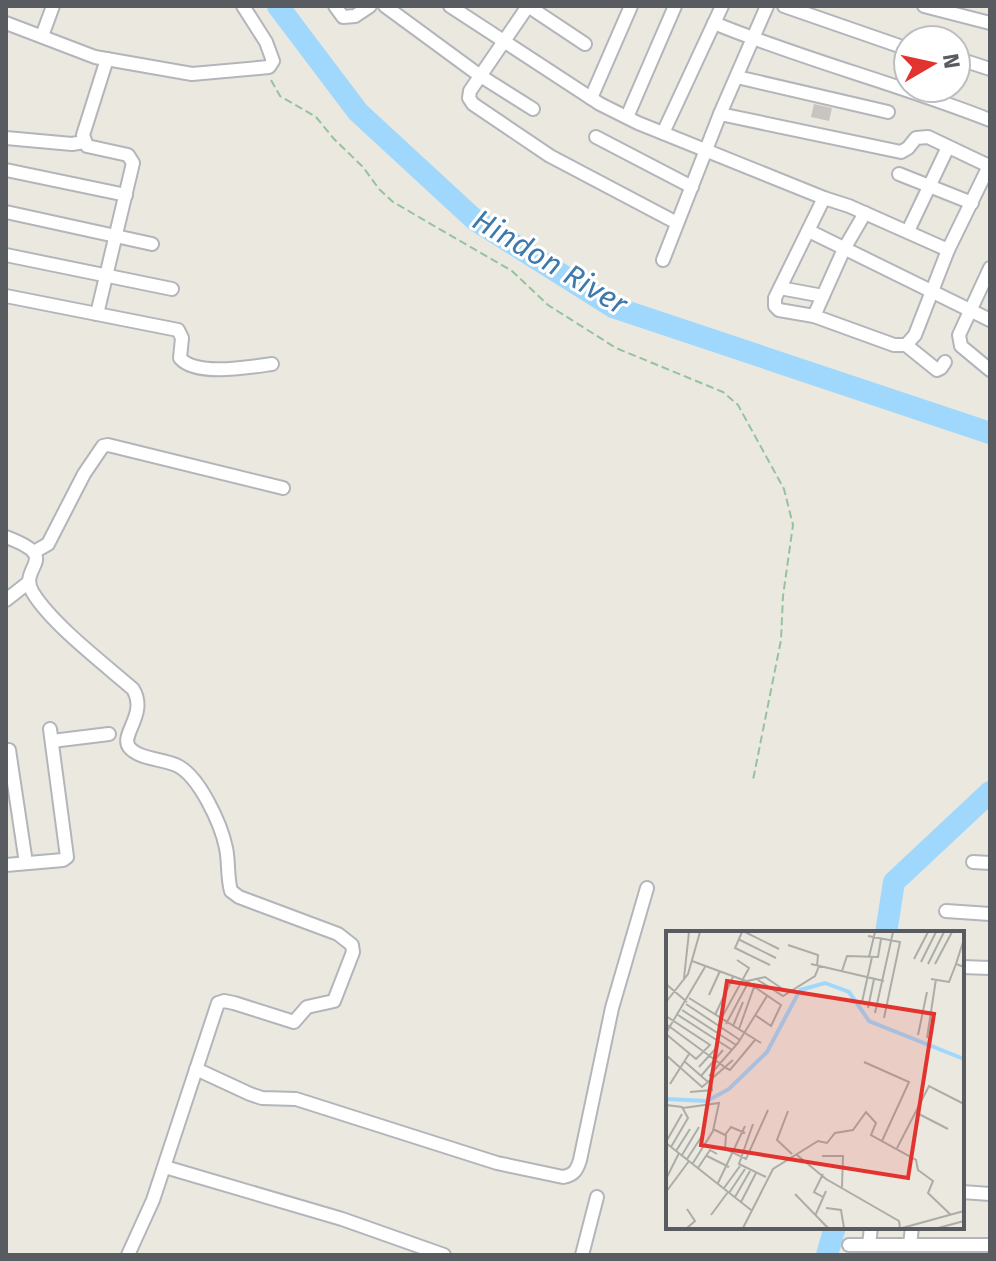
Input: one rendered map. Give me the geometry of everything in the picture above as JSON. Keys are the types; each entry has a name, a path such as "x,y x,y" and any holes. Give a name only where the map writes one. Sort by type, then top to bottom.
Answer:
{"street":[{"path":"42,36 53,6"},
{"path":"6,23 107,59 192,74 269,67 273,61 271,51 243,6"},
{"path":"335,6 343,17 349,18 370,6"},
{"path":"385,6 479,75 533,109"},
{"path":"450,6 591,98 627,117 865,213 948,250"},
{"path":"585,44 528,6 479,75 469,98 473,104 550,156 677,223"},
{"path":"591,98 631,6"},
{"path":"627,117 675,6"},
{"path":"663,133 722,6"},
{"path":"663,260 720,114 767,6"},
{"path":"784,6 892,43"},
{"path":"924,6 990,23"},
{"path":"714,23 753,40 940,100 990,120"},
{"path":"97,314 132,159 128,155 87,146 84,142 83,135 107,59"},
{"path":"737,77 888,112"},
{"path":"720,114 901,152 922,136 990,165 948,250 915,335 906,345"},
{"path":"596,137 692,187"},
{"path":"6,138 72,144 84,142"},
{"path":"908,231 948,147"},
{"path":"6,170 126,195"},
{"path":"899,174 972,203"},
{"path":"824,198 775,298 775,306 779,310 814,316 894,345 906,345 937,370 945,362"},
{"path":"6,212 152,244"},
{"path":"814,316 844,249 865,213"},
{"path":"809,231 990,320"},
{"path":"6,255 172,289"},
{"path":"989,367 975,361 960,342 959,335 990,268"},
{"path":"780,288 823,296"},
{"path":"6,296 178,330 182,338 180,358 186,364 232,370 272,364"},
{"path":"34,552 48,544 99,450 108,445 283,488"},
{"path":"6,537 25,544 34,552 36,563 29,582 6,600"},
{"path":"29,582 33,593 71,635 133,689 139,708 127,739 129,747 177,765 198,783 224,839 231,891 252,903 338,934 352,945 353,958 334,1001 307,1007 297,1021 291,1022 224,1001 218,1003 165,1167 128,1255"},
{"path":"6,865 63,860 67,854 51,735 109,734"},
{"path":"9,750 26,863"},
{"path":"973,862 990,863"},
{"path":"196,1069 262,1098 296,1099 497,1163 571,1176 580,1160 612,1008 647,888"},
{"path":"946,911 990,914"},
{"path":"964,967 990,968"},
{"path":"165,1167 342,1219 444,1255"},
{"path":"964,1192 990,1194"},
{"path":"582,1255 597,1197"},
{"path":"869,1245 871,1229"},
{"path":"910,1245 912,1229"},
{"path":"849,1245 910,1245 953,1239 990,1245"},
{"path":"392,1255 397,1240"}],"path":[{"path":"269,67 272,83 280,96 316,117 386,196 512,271 548,305 616,348 723,392 738,405 784,489 793,525 783,596 781,640 753,780"}],"building":[{"path":"814,104 832,108 829,121 811,117"}],"waterway":[{"name":"Hindon River","path":"278,6 358,112 475,220 613,307 990,433"},
{"name":"Hindon River","path":"886,931 894,882 990,792"},
{"name":"Hindon River","path":"827,1255 834,1229"}]}
